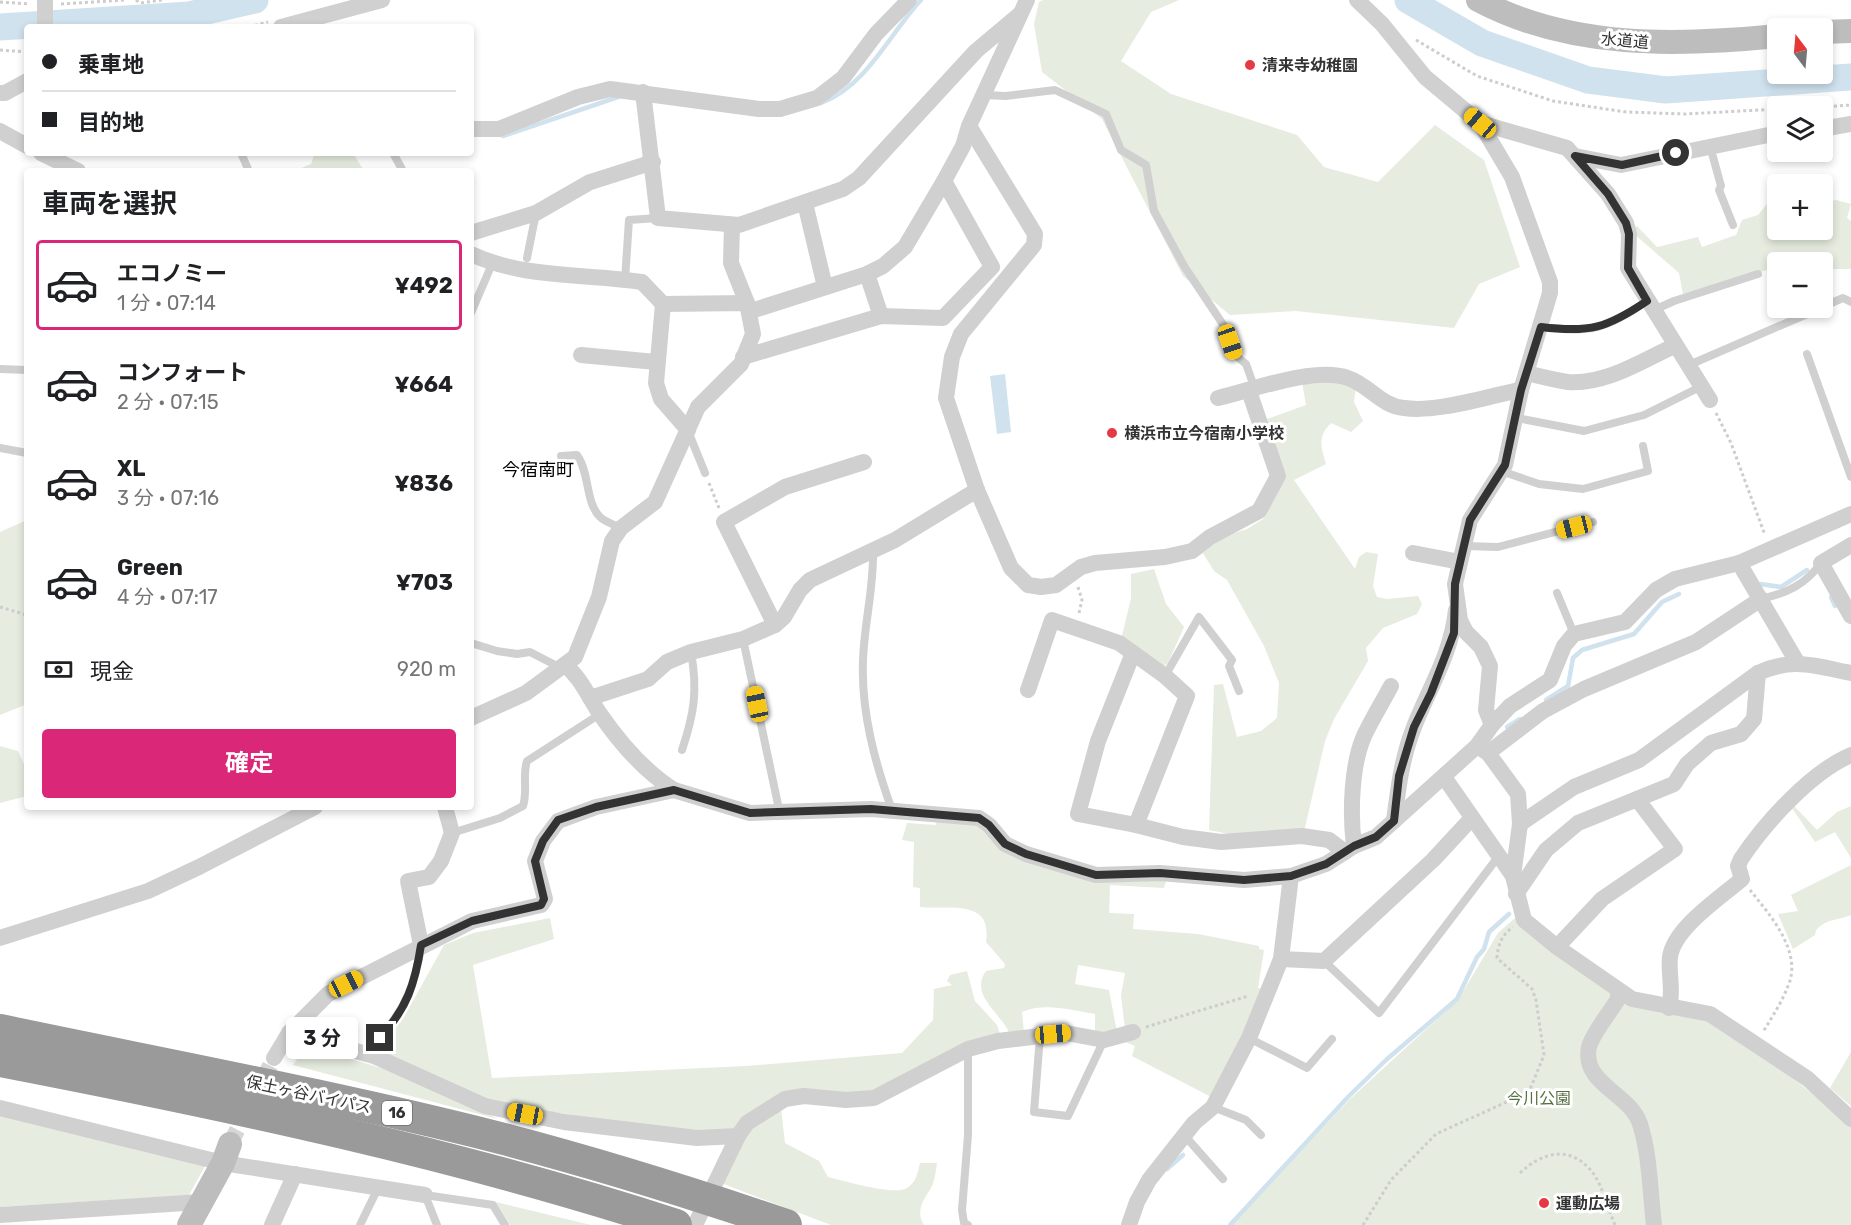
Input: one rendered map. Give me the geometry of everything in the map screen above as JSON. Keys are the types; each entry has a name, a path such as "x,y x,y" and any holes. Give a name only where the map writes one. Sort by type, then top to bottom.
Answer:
{"highway":[{"name":"保土ヶ谷バイパス","path":"0,1030 288,1088 502,1138 701,1196 786,1225"},
{"name":"保土ヶ谷バイパス","path":"0,1061 347,1133 577,1193 676,1225"}],"street":[{"path":"292,24 382,0"},
{"path":"474,129 499,129 578,97 610,89 759,109 780,109 817,98 843,78 876,34 909,0"},
{"path":"1357,0 1382,24 1425,76 1480,123 1512,177 1537,240 1550,282 1541,327 1501,471 1477,506 1462,554 1455,584 1454,633 1431,693 1414,727 1399,776 1394,821"},
{"name":"水道道","path":"1478,0 1542,26 1593,37 1665,43 1767,37"},
{"path":"45,2 45,24"},
{"path":"643,92 653,162 657,218 732,225 843,189 859,178 976,51 1024,7"},
{"path":"474,255 492,264 524,272 642,282 663,304 749,307 825,288 867,274 883,266 905,247 944,182 963,146 969,126 1024,7"},
{"path":"1833,32 1851,31"},
{"path":"0,93 5,93 24,83"},
{"path":"1480,123 1567,148 1608,194 1626,223 1629,234 1628,268 1674,346 1706,393"},
{"path":"1833,127 1851,124"},
{"path":"969,126 1035,234 1034,245 961,334 952,357 946,398 977,490 1011,568 1018,578 1028,585 1041,587 1056,585 1073,581 1081,567 1095,563 1165,557 1192,551 1210,537 1259,511 1278,476 1252,390"},
{"path":"0,131 24,144"},
{"path":"1575,156 1622,165 1767,135"},
{"path":"47,156 72,168"},
{"path":"474,232 536,213 590,182 653,162"},
{"path":"743,357 881,316 943,318 992,267 944,182"},
{"path":"805,203 825,288"},
{"path":"474,717 526,693 569,666 599,597 612,541 621,528 656,502 698,407 741,364 753,334 749,307 731,262 732,225"},
{"path":"867,274 881,316"},
{"path":"663,304 656,362 656,383 661,399 688,430"},
{"path":"1218,398 1299,378 1325,375 1346,376 1358,382 1384,402 1402,408 1425,409 1524,382 1585,380 1624,370 1674,346"},
{"path":"581,355 656,362"},
{"path":"775,625 724,522 785,487 864,462"},
{"path":"590,698 648,679 667,662 691,652 743,639 775,625 784,617 800,590 810,580 873,551 977,490"},
{"path":"1482,750 1492,725 1510,706 1550,680 1564,646 1574,634 1625,622 1656,590 1675,579 1740,563 1769,547 1851,514"},
{"path":"1851,545 1821,562 1851,616"},
{"path":"1413,553 1462,554"},
{"path":"1740,563 1797,662"},
{"path":"569,666 600,714 645,768 674,790 750,813 780,814 871,809 979,818 989,825 1005,844 1026,854 1096,875 1160,873 1244,880 1291,876 1326,864 1376,837 1444,777 1543,711 1584,689 1696,642 1761,599"},
{"path":"1456,607 1466,632 1481,647 1490,666 1486,710 1492,725"},
{"path":"1028,690 1052,620 1077,623 1119,643 1165,676 1187,696 1136,825"},
{"path":"1133,652 1098,741 1078,814 1184,837 1221,842 1302,836 1329,840 1350,849"},
{"path":"1520,824 1574,787 1639,760 1758,673 1775,665 1797,662 1851,673"},
{"path":"1516,894 1546,850 1578,823 1674,784 1687,764 1712,743 1741,734 1754,719 1758,673"},
{"path":"1350,849 1353,787 1363,738 1391,686"},
{"path":"1482,750 1518,794 1520,824 1513,876 1524,920 1557,947 1632,999 1669,1008 1710,1014 1808,1079 1851,1119"},
{"path":"1669,1008 1672,996 1670,958 1673,942 1742,879 1738,866 1750,846 1807,785 1837,761 1851,755"},
{"path":"1444,777 1471,819 1513,876"},
{"path":"273,1058 289,1033 328,994 472,921 541,905 544,899 535,861 543,841 558,820 596,807 674,790"},
{"path":"1557,947 1602,899 1675,849 1637,799"},
{"path":"0,938 148,891 309,810"},
{"path":"421,945 408,881 429,877 441,861 452,833 446,810"},
{"path":"1281,959 1324,961 1433,860 1471,819"},
{"path":"1129,1225 1137,1202 1149,1180 1194,1123 1213,1107 1249,1038 1281,959 1291,876"},
{"path":"1618,990 1618,999 1589,1046 1589,1063 1595,1077 1626,1100 1640,1122 1654,1225"},
{"path":"695,1225 738,1136 747,1123 785,1099 804,1096 846,1100 874,1098 968,1049 998,1041 1066,1033 1104,1040 1133,1032"},
{"path":"289,1033 366,1054 485,1107 564,1122 686,1137 738,1136"},
{"path":"0,1108 226,1154 295,1174 424,1194"},
{"path":"189,1225 226,1154"},
{"path":"272,1225 295,1174"},
{"path":"0,1215 200,1202"}],"lane":[{"path":"984,95 1006,96 1055,90 1106,114 1121,150 1146,165 1154,211 1184,266 1226,329 1235,355 1246,364 1252,390"},
{"path":"1710,146 1721,186 1719,190 1734,225"},
{"path":"527,258 536,213"},
{"path":"625,280 629,219 657,218"},
{"path":"474,306 492,264"},
{"path":"1541,327 1578,331 1599,327 1650,305 1674,301 1758,274"},
{"path":"1833,302 1843,298 1851,302"},
{"path":"1689,365 1797,318"},
{"path":"1807,354 1851,477"},
{"path":"0,369 24,370"},
{"path":"1516,418 1584,431 1644,415 1706,393"},
{"path":"688,430 705,473"},
{"path":"1501,471 1539,484 1583,489 1648,471 1643,446"},
{"path":"0,448 24,452"},
{"path":"561,456 577,455 584,465 593,505 600,517 621,528"},
{"path":"1462,554 1593,522"},
{"path":"873,551 874,573 863,663 869,734 892,810"},
{"path":"1761,599 1780,595 1810,579 1821,562"},
{"path":"1557,593 1574,634"},
{"path":"1165,676 1199,617 1232,660 1230,666 1239,691"},
{"path":"743,639 780,814"},
{"path":"474,643 497,651 517,654 530,652 569,666"},
{"path":"682,750 694,716 696,680 691,652"},
{"path":"452,833 500,818 523,806 526,796 524,769 527,761 600,714"},
{"path":"1324,961 1378,1013 1498,857"},
{"path":"366,1054 394,1023 415,983 421,945"},
{"path":"1040,1036 1034,1112 1068,1116 1104,1040"},
{"path":"1249,1038 1307,1068 1332,1039"},
{"path":"968,1049 968,1135 962,1210 964,1223 968,1225"},
{"path":"1213,1107 1246,1120 1261,1135"},
{"path":"1185,1136 1222,1179"},
{"path":"360,1225 378,1188"},
{"path":"424,1194 437,1225"},
{"path":"424,1194 493,1205 505,1225"}],"path":[{"path":"0,2 125,0"},
{"path":"136,0 140,3 162,0"},
{"path":"1412,38 1477,76 1553,101 1626,112 1685,114 1767,110"},
{"path":"0,50 24,52"},
{"path":"1833,106 1851,105"},
{"path":"1706,393 1731,443 1769,547"},
{"path":"705,473 724,522"},
{"path":"1073,581 1082,600 1077,623"},
{"path":"0,608 24,614"},
{"path":"1742,879 1776,922 1785,941 1792,970 1789,985 1757,1044"},
{"path":"1363,1225 1391,1180 1436,1134 1513,1099 1531,1087 1544,1055 1536,1000 1532,989 1497,958 1498,946 1505,932 1524,920"},
{"path":"1133,1032 1245,997"},
{"path":"1520,1173 1533,1161 1548,1155 1566,1154 1582,1161 1594,1174 1615,1225"}],"green space":[{"path":"1043,0 1179,0 1151,12 1121,61 1171,94 1297,135 1324,167 1378,182 1435,125 1484,160 1520,267 1479,284 1454,328 1296,311 1230,315 1183,276 1102,119 1042,72 1034,24 1039,2"},
{"path":"314,156 355,156 362,168 301,168 311,164"},
{"path":"1833,201 1851,204 1847,218 1851,221 1851,269 1833,269 1833,252 1767,252 1767,270 1683,294 1679,273 1633,233 1632,229 1637,226 1657,247 1698,237 1702,247 1736,235 1742,220 1758,215 1767,204 1767,240 1833,240"},
{"path":"1328,379 1356,386 1354,402 1363,421 1351,432 1331,423 1322,438 1326,464 1294,480 1355,569 1359,557 1366,552 1378,554 1373,586 1377,597 1387,599 1418,596 1422,604 1417,614 1383,628 1366,648 1368,661 1334,719 1325,741 1304,832 1229,834 1209,830 1214,685 1223,684 1237,737 1261,731 1277,718 1279,683 1264,646 1227,580 1214,571 1201,550 1222,537 1247,529 1263,519 1286,478 1267,419 1306,405 1302,382"},
{"path":"24,521 24,705 0,715 0,532"},
{"path":"1154,569 1166,604 1184,627 1168,663 1161,668 1121,640 1131,598 1131,574"},
{"path":"0,746 18,751 24,764 24,797 0,803"},
{"path":"1794,806 1817,830 1837,812 1851,806 1851,858 1835,832 1815,842 1792,808"},
{"path":"936,816 973,821 1031,861 1167,877 1164,888 1110,885 1109,913 1134,914 1133,929 1198,934 1259,946 1259,949 1264,950 1258,988 1263,989 1215,1099 1132,1056 1135,1046 1123,1041 1125,1029 1121,995 1125,973 1078,965 1075,984 1109,990 1117,1032 1095,1035 1095,1014 1049,1007 1022,1012 1024,1033 1010,1035 981,989 986,971 1004,968 1005,964 986,942 983,918 976,912 966,909 920,907 920,888 913,887 914,842 902,840 907,823 936,825"},
{"path":"1851,865 1851,915 1825,923 1816,930 1815,935 1793,949 1778,914 1798,911 1791,895"},
{"name":"今川公園","path":"1516,917 1618,999 1710,1017 1758,1051 1851,1124 1851,1225 1231,1225 1350,1099 1458,1000 1498,933"},
{"path":"550,918 554,939 473,965 492,1078 746,1066 902,1053 933,1020 934,989 952,985 947,981 950,975 967,971 975,1001 997,1025 1001,1037 868,1094 803,1091 735,1131 697,1134 486,1102 377,1052 403,1019 444,945 473,933"},
{"path":"305,1047 356,1060 404,1076 498,1119 293,1065"},
{"path":"1851,1052 1851,1106 1830,1088"},
{"path":"781,1109 785,1143 819,1161 828,1177 869,1187 901,1190 913,1183 920,1163 937,1163 931,1188 920,1210 924,1225 831,1225 721,1183 748,1132"},
{"path":"0,1112 206,1164 189,1195 0,1207"},
{"path":"496,1202 591,1225 510,1225"}],"water":[{"path":"1005,374 1011,432 997,434 990,376"}],"waterway":[{"path":"47,24 189,15 255,0"},
{"path":"821,103 851,85 864,72 921,0"},
{"path":"1408,0 1482,43 1588,80 1666,90 1851,77"},
{"path":"0,27 24,25"},
{"path":"503,136 618,97"},
{"path":"1760,584 1781,587 1807,570"},
{"path":"1546,700 1568,686 1573,658 1582,650 1634,634 1662,602 1679,594"},
{"path":"1831,597 1835,606"},
{"path":"1507,727 1520,719"},
{"path":"1230,1225 1349,1096 1386,1060 1457,999 1477,957 1484,949 1489,932 1509,914"},
{"path":"1167,1169 1183,1155"}],"tunnel":[{"path":"230,1144 274,1058"}],"place":[{"name":"清来寺幼稚園","path":"1250,65"},
{"name":"横浜市立今宿南小学校","path":"1112,433"},
{"name":"運動広場","path":"1544,1203"}],"district":[{"name":"今宿南町","path":"538,470"}],"route":[{"path":"380,1038 394,1023 415,983 421,945 472,921 541,905 544,899 535,861 543,841 558,820 596,807 674,790 750,813 818,813 871,809 979,818 989,825 1005,844 1026,854 1063,863 1096,875 1160,873 1244,880 1291,876 1326,864 1354,846 1376,837 1394,821 1399,776 1414,727 1431,693 1454,633 1455,584 1470,520 1505,465 1521,390 1541,327 1578,331 1599,327 1621,318 1647,301 1628,268 1629,234 1626,223 1608,194 1575,156 1622,165 1676,153"}]}
